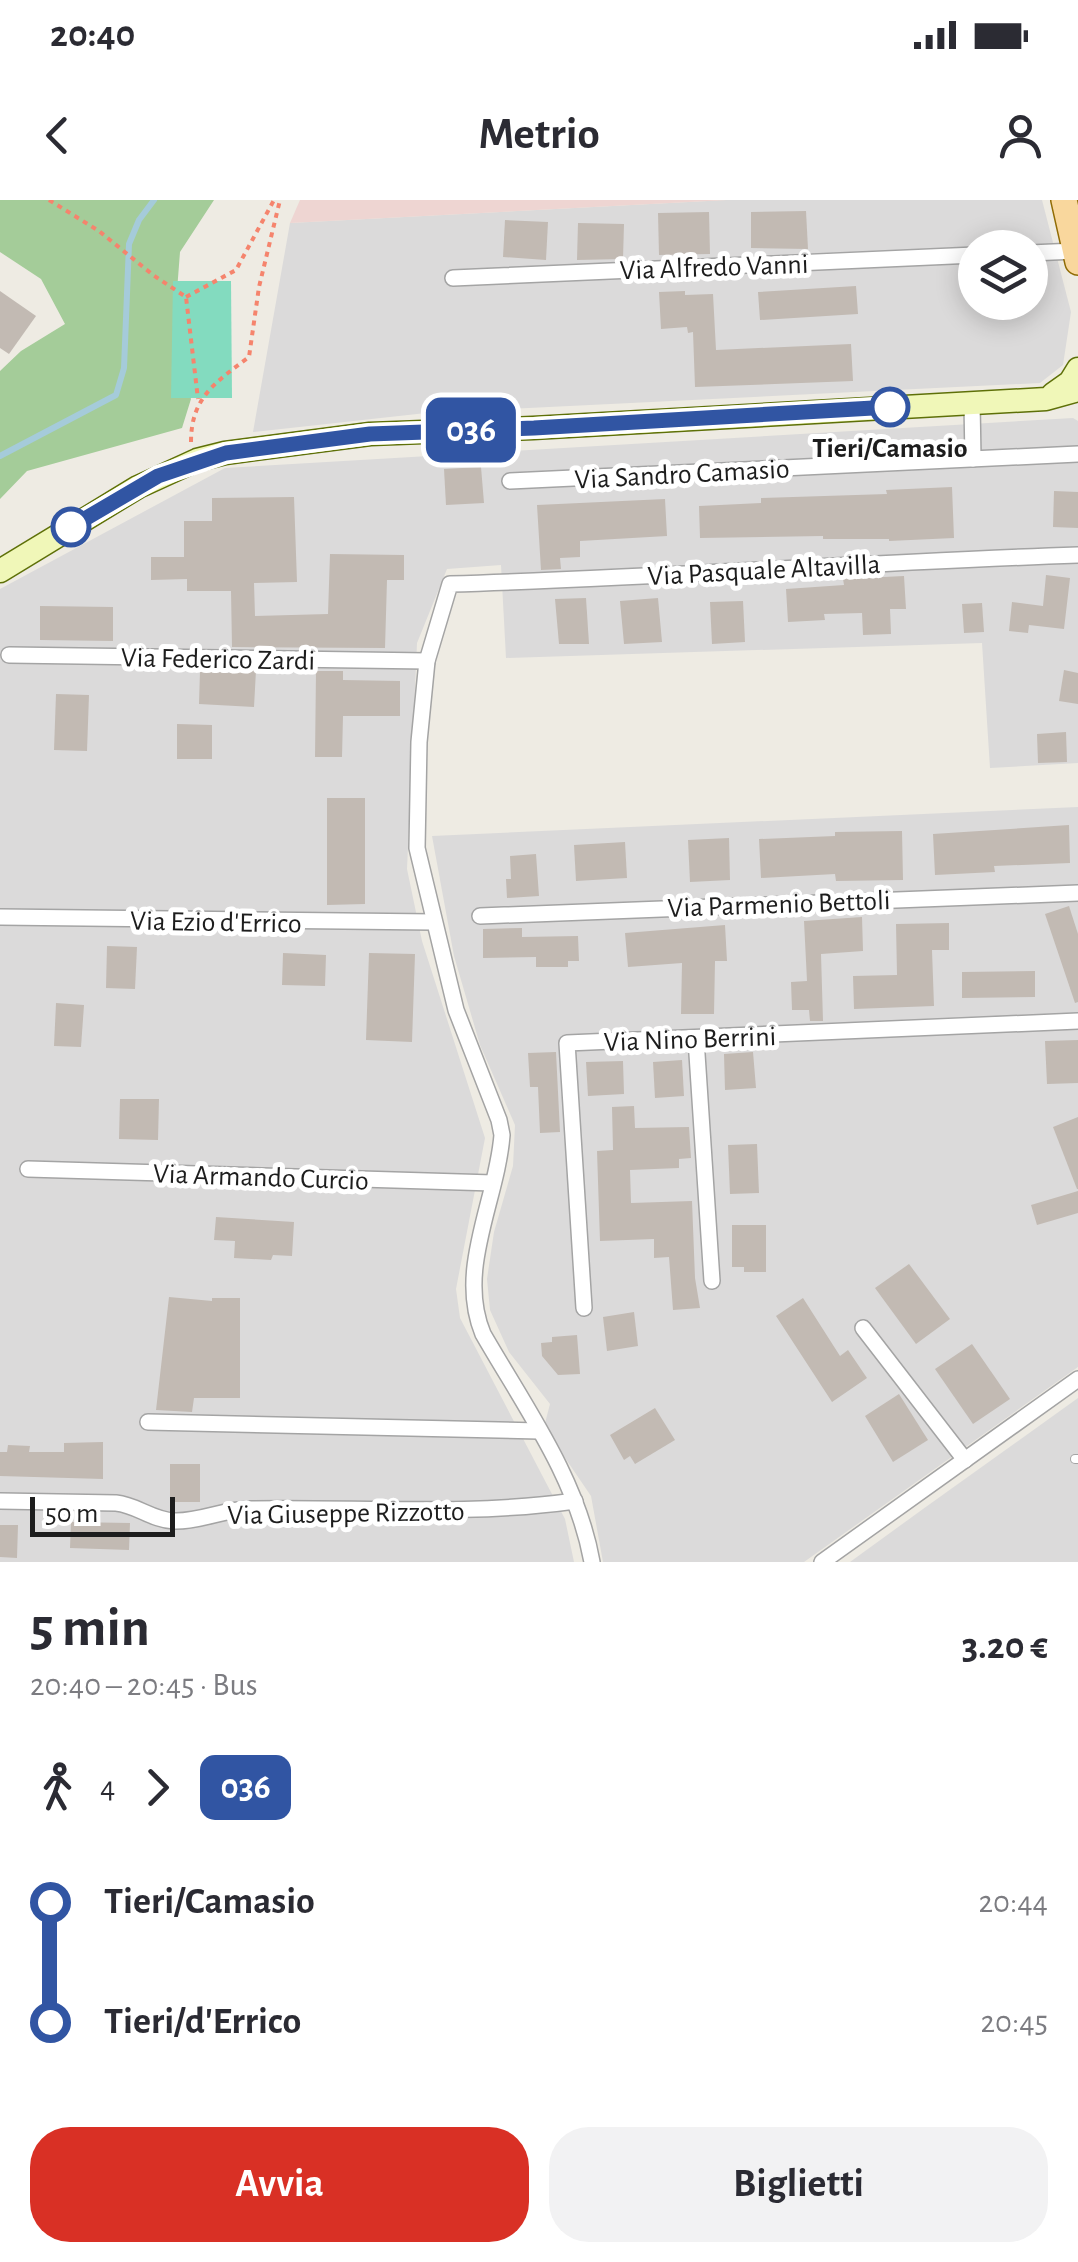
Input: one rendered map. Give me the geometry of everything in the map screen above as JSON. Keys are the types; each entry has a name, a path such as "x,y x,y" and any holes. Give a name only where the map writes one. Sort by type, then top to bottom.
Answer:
{"main road":[{"path":"1064,200 1077,257"}],"street":[{"path":"1048,255 1077,257"},
{"name":"Via Alfredo Vanni","path":"453,278 958,256"},
{"path":"0,570 138,486 197,460 226,453 370,434 1069,401 1070,382 1078,368"},
{"path":"972,403 973,458"},
{"name":"Via Sandro Camasio","path":"510,481 1078,454"},
{"name":"Via Pasquale Altavilla","path":"426,660 450,584 1078,555"},
{"name":"Via Federico Zardi","path":"9,655 426,660"},
{"path":"426,660 419,742 417,848 456,1010 499,1120 500,1151 474,1279 475,1308 483,1334 575,1501 592,1562"},
{"name":"Via Parmenio Bettoli","path":"480,916 1078,892"},
{"name":"Via Ezio d'Errico","path":"0,917 432,922"},
{"name":"Via Nino Berrini","path":"584,1308 567,1043 1078,1020"},
{"path":"696,1038 712,1281"},
{"name":"Via Armando Curcio","path":"28,1170 493,1183"},
{"path":"863,1328 964,1460"},
{"path":"822,1562 1078,1379"},
{"path":"148,1422 539,1431"},
{"name":"Via Giuseppe Rizzotto","path":"0,1501 116,1502 161,1520 184,1521 246,1509 496,1509 575,1501"}],"path":[{"path":"49,200 99,230 153,275 186,296"},
{"path":"186,296 236,270 277,200"},
{"path":"198,402 220,378 249,357 277,200"},
{"path":"186,296 198,402 189,438 197,460"}],"shaded area":[{"path":"300,200 727,200 290,223"},
{"path":"727,200 1042,200 1071,312 1063,365 1040,383 426,413 253,432 290,223"},
{"path":"1073,418 1078,421 1078,763 990,768 982,643 506,658 501,565 447,569 417,643 407,869 422,941 485,1138 456,1289 460,1318 565,1519 574,1562 0,1562 0,589 225,468"},
{"path":"1078,807 1078,1367 804,1562 603,1562 591,1496 544,1427 550,1404 509,1352 490,1310 487,1279 494,1232 513,1166 515,1125 480,1045 454,956 432,836"},
{"path":"1078,1398 1078,1562 850,1562 923,1509"}],"green space":[{"path":"0,200 214,200 180,252 173,343 191,399 182,428 27,471 0,499 0,371 21,351 65,324 41,279 0,252"},
{"path":"173,281 231,281 232,398 171,398"}],"building":[{"path":"806,211 808,249 751,248 751,212"},
{"path":"709,212 710,254 659,255 658,213"},
{"path":"505,220 548,222 546,260 503,257"},
{"path":"578,223 624,224 623,259 577,260"},
{"path":"856,286 858,314 760,320 758,292"},
{"path":"0,291 36,316 9,354 0,348"},
{"path":"685,291 685,295 713,294 716,350 851,344 853,381 695,387 693,332 688,333 687,327 661,329 659,292"},
{"path":"481,467 484,503 446,505 444,469"},
{"path":"952,487 954,538 700,538 699,506 761,503 761,498 887,494 886,490"},
{"path":"1054,491 1078,492 1078,528 1053,527"},
{"path":"294,497 297,582 254,583 255,616 328,614 330,554 404,555 404,580 387,580 385,648 232,647 231,591 187,591 187,579 151,580 151,557 184,557 184,521 212,521 212,498"},
{"path":"665,499 667,536 580,541 580,557 560,558 561,569 541,570 537,505"},
{"path":"1046,575 1070,578 1064,629 1029,625 1028,633 1009,631 1012,602 1043,606"},
{"path":"904,576 906,609 890,609 891,634 863,635 862,613 824,614 825,620 788,622 786,589 844,585 843,579"},
{"path":"586,598 589,644 559,644 555,599"},
{"path":"658,598 662,642 624,644 620,601"},
{"path":"743,601 745,642 712,644 710,602"},
{"path":"982,603 984,632 964,633 962,604"},
{"path":"40,606 113,607 113,641 40,640"},
{"path":"233,669 256,670 254,707 199,704 200,671 233,673"},
{"path":"1064,670 1078,673 1078,704 1059,701"},
{"path":"316,671 343,671 343,680 400,681 400,716 343,716 342,757 315,757"},
{"path":"56,694 89,695 87,751 54,750"},
{"path":"177,724 212,725 212,759 177,759"},
{"path":"1066,732 1067,762 1038,763 1037,734"},
{"path":"327,798 365,798 365,904 327,905"},
{"path":"1069,825 1070,863 994,866 995,872 935,875 933,834"},
{"path":"902,831 903,880 836,881 835,874 761,878 759,839"},
{"path":"729,838 730,880 690,882 688,840"},
{"path":"625,842 627,878 576,881 574,845"},
{"path":"536,854 539,896 507,898 510,856"},
{"path":"1069,906 1078,934 1075,1003 1045,914"},
{"path":"862,917 863,951 821,954 823,1021 810,1021 809,1010 792,1010 791,982 807,981 804,921"},
{"path":"949,923 949,950 932,950 934,1006 854,1009 853,976 897,975 896,924"},
{"path":"725,925 727,961 715,961 714,1014 681,1014 682,963 628,967 625,933"},
{"path":"522,928 522,937 578,936 579,961 568,961 568,967 536,967 536,957 483,958 483,929"},
{"path":"107,946 137,947 135,989 106,988"},
{"path":"283,953 326,955 325,986 282,985"},
{"path":"369,953 415,954 412,1042 366,1040"},
{"path":"1035,971 1035,997 962,998 962,972"},
{"path":"56,1003 84,1005 81,1047 54,1046"},
{"path":"1078,1040 1078,1083 1047,1084 1045,1041"},
{"path":"556,1052 560,1132 540,1133 538,1087 530,1087 528,1053"},
{"path":"753,1052 756,1088 725,1090 724,1054"},
{"path":"682,1060 684,1096 655,1098 653,1062"},
{"path":"623,1061 624,1094 588,1096 586,1062"},
{"path":"120,1099 159,1099 158,1140 119,1139"},
{"path":"634,1106 635,1128 689,1127 691,1158 679,1159 679,1168 630,1170 631,1203 692,1201 700,1308 673,1310 669,1257 654,1258 654,1239 600,1241 597,1151 613,1150 612,1107"},
{"path":"1078,1117 1078,1189 1077,1189 1053,1127"},
{"path":"757,1144 759,1193 730,1194 728,1145"},
{"path":"1078,1191 1078,1213 1037,1225 1031,1205"},
{"path":"216,1217 294,1222 292,1256 273,1255 271,1260 234,1258 235,1241 214,1240"},
{"path":"732,1225 766,1225 766,1272 744,1272 744,1267 732,1267"},
{"path":"909,1264 950,1319 916,1344 875,1288"},
{"path":"169,1297 212,1301 240,1298 240,1398 194,1398 192,1412 156,1410"},
{"path":"803,1298 840,1356 848,1350 867,1378 832,1402 776,1316"},
{"path":"634,1312 638,1346 607,1351 603,1317"},
{"path":"577,1335 580,1374 558,1375 542,1356 541,1343 552,1342 552,1337"},
{"path":"972,1344 1010,1399 973,1424 935,1369"},
{"path":"899,1394 928,1440 893,1462 865,1416"},
{"path":"655,1408 675,1440 635,1464 630,1456 624,1460 610,1435"},
{"path":"103,1442 103,1479 0,1476 0,1452 7,1452 8,1445 30,1446 29,1452 64,1452 64,1443"},
{"path":"170,1464 200,1464 200,1502 170,1502"},
{"path":"71,1522 130,1523 129,1550 70,1548"},
{"path":"0,1525 18,1525 17,1558 0,1557"}],"waterway":[{"path":"0,456 116,395 124,368 129,244 139,220 154,200"}],"bus line":[{"name":"036","path":"71,527 158,476 226,453 370,434 890,407"}],"place":[{"name":"Tieri/Camasio","path":"890,407"}]}
